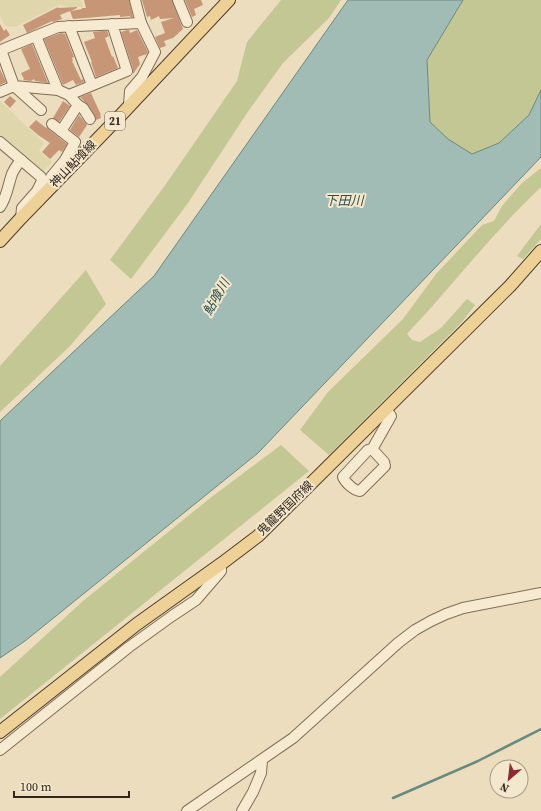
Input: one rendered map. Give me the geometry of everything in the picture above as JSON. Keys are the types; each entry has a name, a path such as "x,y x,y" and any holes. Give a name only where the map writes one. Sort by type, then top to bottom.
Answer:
{"main road":[{"name":"神山鮎喰線","path":"0,241 229,0"},
{"name":"鬼籠野国府線","path":"0,732 131,629 258,536 510,286 541,251"}],"street":[{"path":"129,105 130,91 142,77 155,52 141,23 135,0"},
{"path":"178,0 187,22"},
{"path":"41,110 14,86 0,51 58,26 141,23"},
{"path":"69,94 127,71 112,24"},
{"path":"69,26 92,85"},
{"path":"36,36 58,90"},
{"path":"0,92 14,86 58,90 69,94 78,105 83,108 90,119"},
{"path":"61,131 78,105"},
{"path":"52,124 75,142 65,160 51,177 52,187"},
{"path":"0,142 41,177"},
{"path":"0,207 8,192 15,168 21,160"},
{"path":"21,218 22,208 37,191 42,181 41,177 57,161"},
{"path":"372,449 391,416 386,409"},
{"path":"0,750 129,647 196,600 221,571 221,564"},
{"path":"191,808 293,738 398,643 415,630 446,614 463,608 541,593"},
{"path":"242,811 253,792 261,773 262,760"}],"shaded area":[{"path":"0,0 81,0 83,7 59,5 15,27 5,26 0,15"},
{"path":"0,101 44,143 39,151 52,162 40,174 0,139"}],"green space":[{"path":"281,0 341,0 329,18 283,63 247,113 188,203 131,279 110,260 166,184 237,81 247,42"},
{"path":"463,0 541,0 541,90 529,115 499,143 472,154 448,139 430,122 427,60"},
{"path":"541,168 541,187 500,229 407,334 412,340 420,342 441,328 467,299 475,305 462,322 329,455 300,430 328,392 403,319 436,274 482,225 494,221 502,206 522,183"},
{"path":"541,224 541,239 523,259 517,256"},
{"path":"86,270 106,304 69,347 0,412 0,366"},
{"path":"281,445 309,471 0,719 0,677 83,601 209,499"}],"water":[{"name":"下田川","path":"348,0 463,0 427,60 430,122 448,139 472,154 499,143 529,115 541,90 541,157 258,453 25,641 0,658 0,421 154,276"}],"building":[{"path":"84,0 129,0 133,17 120,17 120,15 73,19 70,11 60,15 62,19 52,21 27,33 23,25 58,7 77,7 71,11 86,8"},
{"path":"142,0 172,0 183,29 173,38 164,41 166,46 160,48 155,37 165,33 161,22 174,18 160,19 159,16 151,20 150,16 147,17"},
{"path":"185,0 201,0 203,5 194,9 196,15 192,17"},
{"path":"0,24 4,31 6,29 10,35 0,42"},
{"path":"129,30 130,33 137,30 148,52 147,54 138,57 140,64 133,74 133,69 121,32"},
{"path":"107,31 109,36 105,38 118,68 96,77 84,42 95,38 93,32"},
{"path":"61,33 65,34 74,57 72,58 72,61 81,80 83,79 84,82 76,85 73,80 63,85 44,39"},
{"path":"32,44 48,83 35,81 34,79 31,81 23,80 24,79 21,73 30,69 21,49"},
{"path":"0,69 6,82 0,85"},
{"path":"91,93 101,115 101,118 96,120 88,105 80,97"},
{"path":"10,96 16,101 10,108 4,102"},
{"path":"63,101 70,106 59,122 53,118"},
{"path":"79,115 87,125 79,137 70,130"},
{"path":"36,120 67,144 62,152 59,150 50,159 42,152 50,143 29,127"}],"waterway":[{"path":"393,798 478,761 541,729"}],"water label":[{"name":"鮎喰川","path":"216,297"}]}
